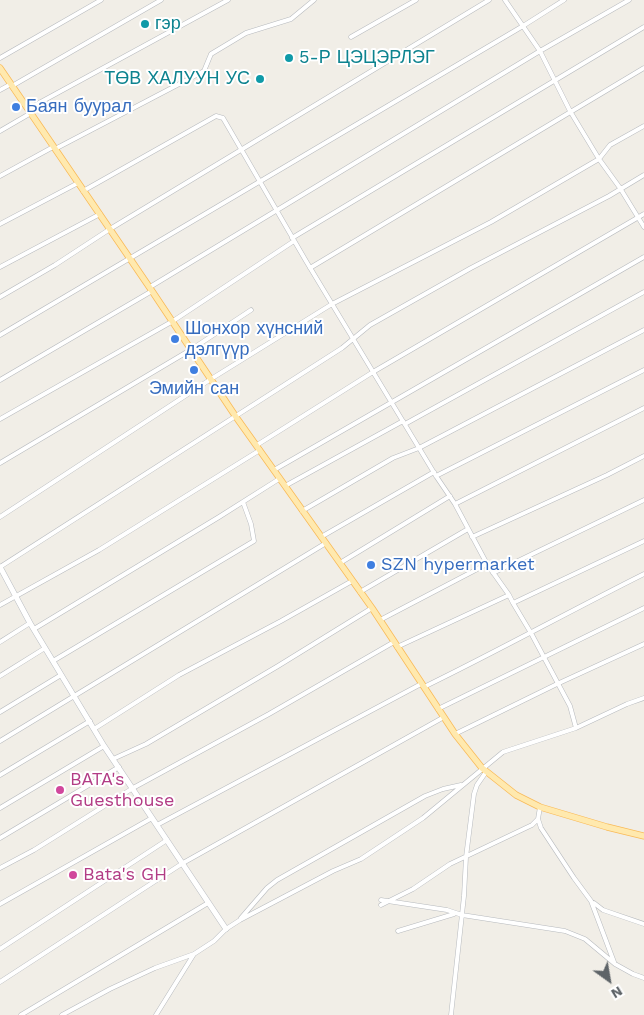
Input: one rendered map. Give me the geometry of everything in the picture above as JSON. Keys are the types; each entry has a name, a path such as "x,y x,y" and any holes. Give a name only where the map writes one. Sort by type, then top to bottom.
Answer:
{"main road":[{"path":"0,68 192,349 236,417 372,608 455,734 484,770 516,795 540,807 644,836"},
{"path":"0,567 52,661 104,746 226,929"}],"street":[{"path":"0,58 101,0"},
{"path":"0,90 161,0"},
{"path":"0,131 29,111 228,0"},
{"path":"0,176 204,71 211,54 246,32 291,19 314,0"},
{"path":"351,37 416,0"},
{"path":"0,297 55,266 110,229 489,0"},
{"path":"505,0 540,51 570,111 644,227"},
{"path":"0,335 564,0"},
{"path":"0,380 151,289 276,210 628,0"},
{"path":"0,419 173,321 293,239 555,79 644,27"},
{"path":"310,268 644,68"},
{"path":"84,192 216,116 223,118 310,268 436,476 455,504 487,564 509,595 570,706 576,728"},
{"path":"0,517 211,379 332,304 491,222 599,159 610,145 644,126"},
{"path":"0,567 342,348 353,337 370,325 471,268 609,196 644,175"},
{"path":"0,224 78,183"},
{"path":"0,267 100,214"},
{"path":"0,605 99,550 373,372 644,214"},
{"path":"274,470 644,257"},
{"path":"285,486 644,292"},
{"path":"0,464 192,349 251,310"},
{"path":"302,511 393,458 419,448 644,330"},
{"path":"436,476 644,370"},
{"path":"455,504 644,408"},
{"path":"472,537 608,475 644,456"},
{"path":"321,537 434,472"},
{"path":"34,629 279,479"},
{"path":"340,563 450,496"},
{"path":"493,573 644,500"},
{"path":"52,661 254,541 251,524 243,502"},
{"path":"360,592 468,529"},
{"path":"513,603 644,541"},
{"path":"0,741 326,543"},
{"path":"380,620 487,564"},
{"path":"157,825 422,686 644,574"},
{"path":"94,728 179,675 352,581"},
{"path":"0,868 133,788 396,645 509,595"},
{"path":"113,759 146,744 372,608"},
{"path":"438,709 644,608"},
{"path":"0,642 30,623"},
{"path":"455,734 644,644"},
{"path":"0,676 45,648"},
{"path":"0,712 61,675"},
{"path":"62,1015 110,989 155,968 194,954 240,920 304,885 361,859 423,818 465,783 484,770 503,752 576,728 626,704 644,698"},
{"path":"0,982 183,863 444,717"},
{"path":"0,774 90,721"},
{"path":"0,808 104,746"},
{"path":"0,838 119,767"},
{"path":"451,1015 460,914 464,896 466,857 474,794 484,770"},
{"path":"240,920 267,888 285,876 425,796 443,788 465,783"},
{"path":"540,807 538,819 541,828 591,901 615,964"},
{"path":"0,904 152,818"},
{"path":"381,905 412,889 450,864 532,825 538,819"},
{"path":"0,949 167,840"},
{"path":"382,900 565,931 585,939 615,964 644,978"},
{"path":"591,901 603,910 644,924"},
{"path":"21,1015 208,902"},
{"path":"398,931 442,916 460,914"},
{"path":"156,1015 194,954"}],"place":[{"name":"гэр","path":"145,24"},
{"name":"5-Р ЦЭЦЭРЛЭГ","path":"289,58"},
{"name":"ТӨВ ХАЛУУН УС","path":"260,79"},
{"name":"Баян буурал","path":"16,107"},
{"name":"Шонхор хүнсний дэлгүүр","path":"175,339"},
{"name":"Эмийн сан","path":"194,370"},
{"name":"SZN hypermarket","path":"371,565"},
{"name":"BATA's Guesthouse","path":"60,790"},
{"name":"Bata's GH","path":"73,875"}]}
